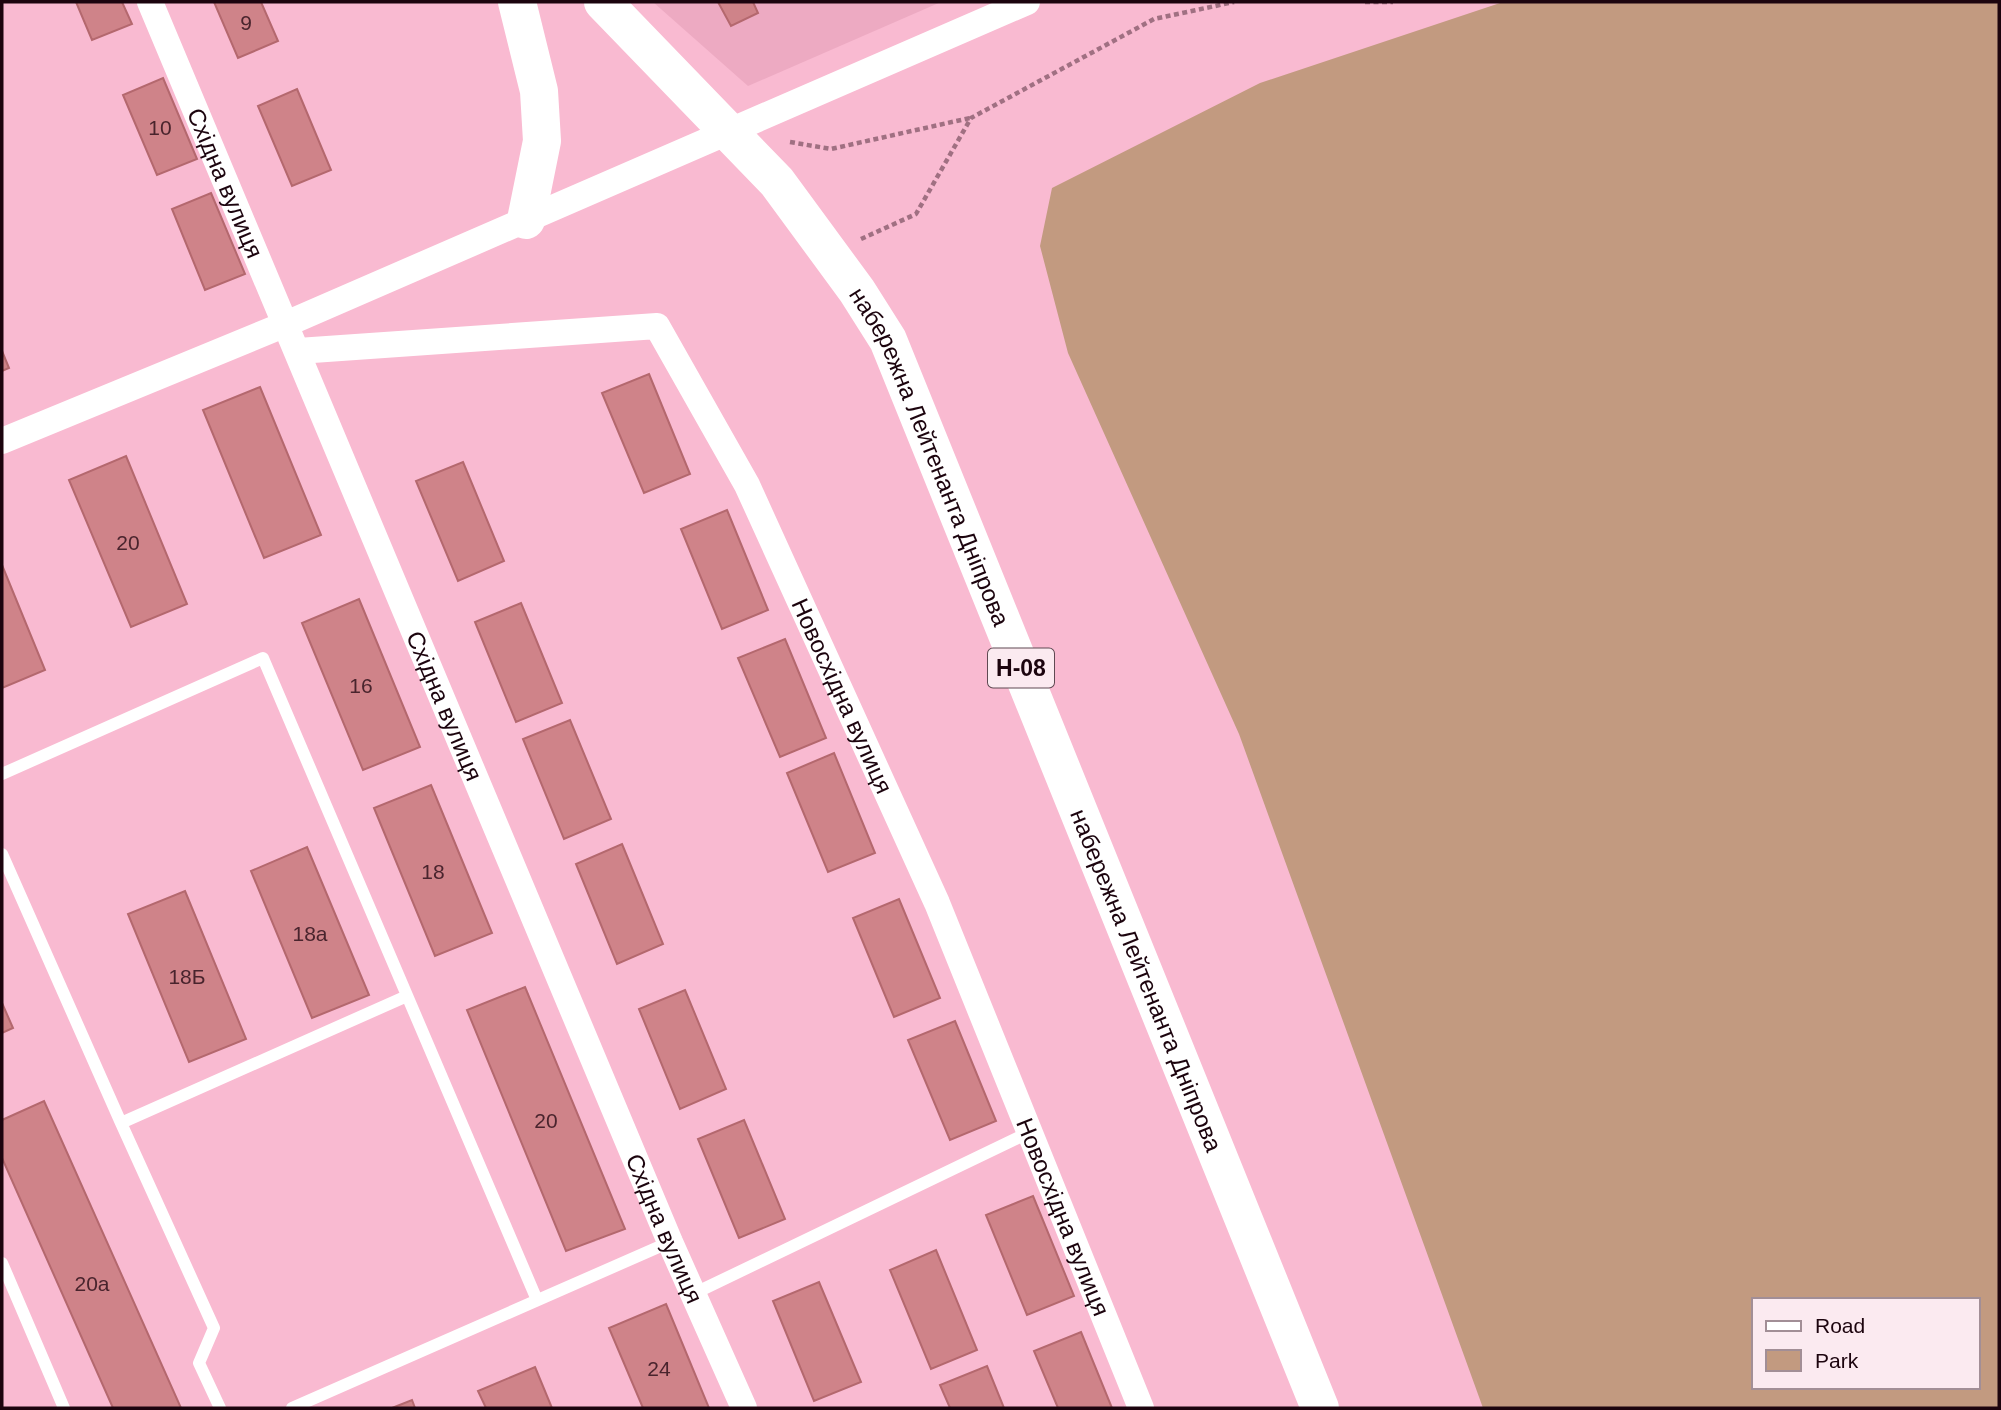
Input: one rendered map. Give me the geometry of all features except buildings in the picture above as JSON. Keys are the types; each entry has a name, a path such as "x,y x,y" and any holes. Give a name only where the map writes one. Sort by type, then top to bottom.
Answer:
{"main road":[{"path":"517,2 538,91 542,141 526,220"},
{"name":"набережна Лейтенанта Дніпрова","path":"603,2 777,182 830,253 888,340 1320,1408"}],"street":[{"name":"Східна вулиця","path":"150,2 670,1242 744,1408"},
{"path":"2,441 286,324 1027,2"},
{"name":"Новосхідна вулиця","path":"298,351 657,326 747,485 937,904 1141,1408"}],"lane":[{"path":"2,774 263,658 537,1300"},
{"path":"2,853 214,1328 199,1363 220,1408"},
{"path":"121,1123 407,996"},
{"path":"693,1294 1030,1132"},
{"path":"292,1408 670,1242"},
{"path":"2,1263 64,1408"}],"path":[{"path":"779,140 831,149 971,118 1154,19 1234,2"},
{"path":"1365,2 1393,2"},
{"path":"830,253 916,214 971,118"}],"shaded area":[{"path":"653,2 941,2 748,86"}],"green space":[{"path":"1503,2 1999,2 1999,1408 1483,1408 1239,734 1068,353 1040,246 1052,188 1260,83"}]}
